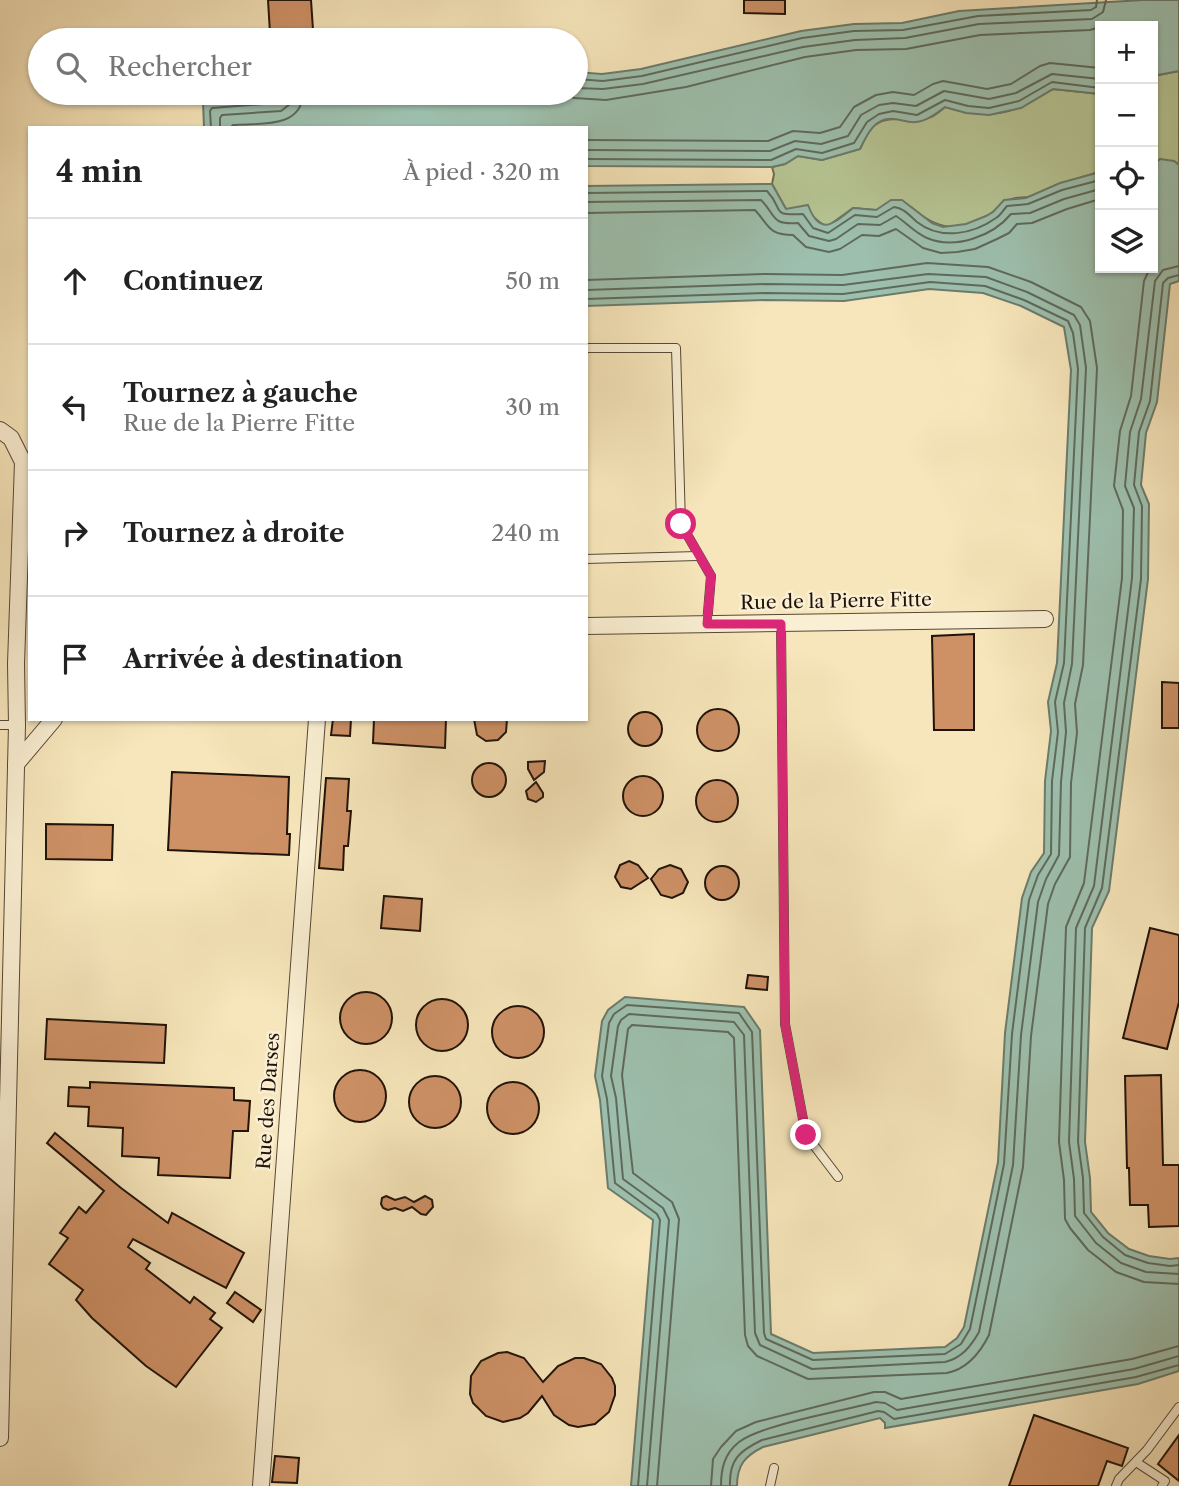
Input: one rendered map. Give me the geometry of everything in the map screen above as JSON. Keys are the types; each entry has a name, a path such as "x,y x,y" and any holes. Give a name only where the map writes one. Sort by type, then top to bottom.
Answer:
{"street":[{"path":"0,430 26,455 24,582 16,664 17,725 2,1254 0,1438"},
{"name":"Rue de la Pierre Fitte","path":"588,626 1045,619"},
{"path":"16,764 52,721"},
{"name":"Rue des Darses","path":"261,1486 317,721"}],"lane":[{"path":"588,348 676,348 681,524 708,569 712,581 707,624"},
{"path":"588,558 698,556"},
{"path":"781,624 785,1024 806,1135 838,1177"},
{"path":"0,725 17,725"},
{"path":"1116,1486 1179,1407"},
{"path":"1136,1462 1163,1484 1174,1486"},
{"path":"770,1486 774,1468"}],"shaded area":[{"path":"1179,71 1179,165 1174,161 1158,164 1158,75"},
{"path":"1053,89 1095,93 1095,173 1028,197 1008,200 979,220 949,227 930,221 911,207 876,210 853,208 828,226 809,214 786,209 772,184 772,167 785,164 798,156 822,160 860,149 870,130 881,121 924,119 945,107 989,114 1002,113"}],"water":[{"path":"1179,0 1179,71 1158,75 1158,21 1095,21 1095,93 1053,89 1021,108 989,115 966,113 945,107 920,121 887,119 872,128 860,149 822,160 798,156 785,164 772,167 588,166 588,126 204,126 203,105 588,105 588,73 602,74 641,69 801,31 854,24 902,23 959,11"},
{"path":"1158,161 1174,161 1179,165 1179,281 1170,284 1157,402 1146,433 1141,485 1149,504 1148,579 1109,891 1092,928 1085,1142 1091,1212 1108,1233 1129,1249 1149,1256 1179,1258 1179,1371 1138,1384 885,1428 885,1423 880,1418 763,1447 743,1462 737,1486 631,1486 653,1220 608,1188 600,1100 595,1076 602,1021 608,1010 625,997 744,1007 760,1030 771,1334 813,1353 945,1347 957,1338 964,1327 998,1162 1005,1033 1022,898 1031,872 1044,853 1045,781 1051,731 1048,702 1057,663 1071,370 1064,327 1021,306 983,293 929,289 844,301 766,300 588,306 588,186 772,184 786,209 808,205 817,221 822,224 833,223 853,208 876,210 891,200 902,200 932,223 943,227 966,224 993,212 1004,200 1026,198 1060,183 1095,173 1095,273 1158,273"}],"building":[{"path":"268,0 311,0 313,28 270,28"},
{"path":"744,0 785,0 785,14 744,13"},
{"path":"974,634 974,730 934,730 932,636"},
{"path":"1162,682 1179,683 1179,728 1162,728"},
{"path":"718,709 733,715 739,730 733,745 718,751 703,745 697,730 703,715"},
{"path":"645,712 657,717 662,729 657,741 645,746 633,741 628,729 633,717"},
{"path":"333,721 351,721 350,736 331,735"},
{"path":"374,721 446,721 445,748 373,743"},
{"path":"474,721 507,721 506,732 498,740 486,741 477,735"},
{"path":"545,761 544,772 534,780 528,769 528,762"},
{"path":"489,763 501,768 506,780 501,792 489,797 477,792 472,780 477,768"},
{"path":"172,772 289,777 289,855 168,850"},
{"path":"643,776 657,782 663,796 657,810 643,816 629,810 623,796 629,782"},
{"path":"326,778 349,779 347,811 351,811 348,846 344,846 343,870 319,868"},
{"path":"717,780 732,786 738,801 732,816 717,822 702,816 696,801 702,786"},
{"path":"536,782 543,797 536,802 528,799 526,791"},
{"path":"46,824 113,825 112,860 46,859"},
{"path":"629,861 638,865 648,878 631,889 621,887 615,877 620,865"},
{"path":"670,865 681,869 688,882 683,893 672,898 661,895 651,879 659,869"},
{"path":"722,866 734,871 739,883 734,895 722,900 710,895 705,883 710,871"},
{"path":"384,896 422,899 420,931 381,928"},
{"path":"1150,928 1179,935 1179,1002 1167,1049 1123,1038"},
{"path":"748,975 768,977 767,990 746,988"},
{"path":"366,992 376,994 384,1000 390,1008 390,1028 384,1036 376,1042 366,1044 356,1042 348,1036 342,1028 340,1018 342,1008 348,1000 356,994"},
{"path":"442,999 452,1001 460,1007 466,1015 466,1035 460,1043 452,1049 442,1051 432,1049 424,1043 418,1035 416,1025 418,1015 424,1007 432,1001"},
{"path":"518,1006 528,1008 536,1014 542,1022 542,1042 536,1050 528,1056 518,1058 508,1056 500,1050 494,1042 492,1032 494,1022 500,1014 508,1008"},
{"path":"47,1019 166,1025 164,1063 45,1059"},
{"path":"360,1070 370,1072 378,1078 384,1086 384,1106 378,1114 370,1120 360,1122 350,1120 342,1114 336,1106 334,1096 336,1086 342,1078 350,1072"},
{"path":"1161,1075 1163,1165 1179,1165 1179,1226 1149,1227 1148,1205 1130,1205 1125,1076"},
{"path":"435,1076 445,1078 453,1084 459,1092 459,1112 453,1120 445,1126 435,1128 425,1126 417,1120 411,1112 409,1102 411,1092 417,1084 425,1078"},
{"path":"90,1082 234,1088 234,1100 250,1101 248,1131 233,1131 230,1178 158,1175 159,1158 122,1156 123,1128 88,1126 89,1107 68,1106 69,1087 90,1088"},
{"path":"513,1082 523,1084 531,1090 537,1098 537,1118 531,1126 523,1132 513,1134 503,1132 495,1126 489,1118 487,1108 489,1098 495,1090 503,1084"},
{"path":"55,1133 168,1223 172,1213 244,1253 226,1288 133,1239 128,1247 150,1263 146,1269 190,1303 194,1297 215,1313 210,1319 222,1328 176,1387 146,1366 92,1318 76,1300 83,1290 49,1264 68,1238 60,1233 79,1207 86,1213 104,1191 47,1143"},
{"path":"386,1196 395,1200 405,1197 414,1202 425,1196 432,1200 433,1207 426,1215 412,1207 403,1211 395,1208 388,1210 381,1204 382,1198"},
{"path":"235,1292 261,1310 253,1322 227,1303"},
{"path":"507,1352 524,1358 543,1382 558,1366 575,1358 601,1364 615,1386 609,1412 595,1424 578,1427 569,1425 554,1415 542,1396 528,1413 520,1418 503,1422 486,1416 473,1403 470,1394 471,1376 481,1361"},
{"path":"1034,1415 1128,1448 1122,1466 1107,1461 1098,1486 1009,1486"},
{"path":"1179,1435 1179,1481 1158,1464"},
{"path":"275,1456 299,1458 297,1483 272,1482"}],"route":[{"path":"681,524 711,576 707,624 781,624 785,1024 806,1135"}]}
